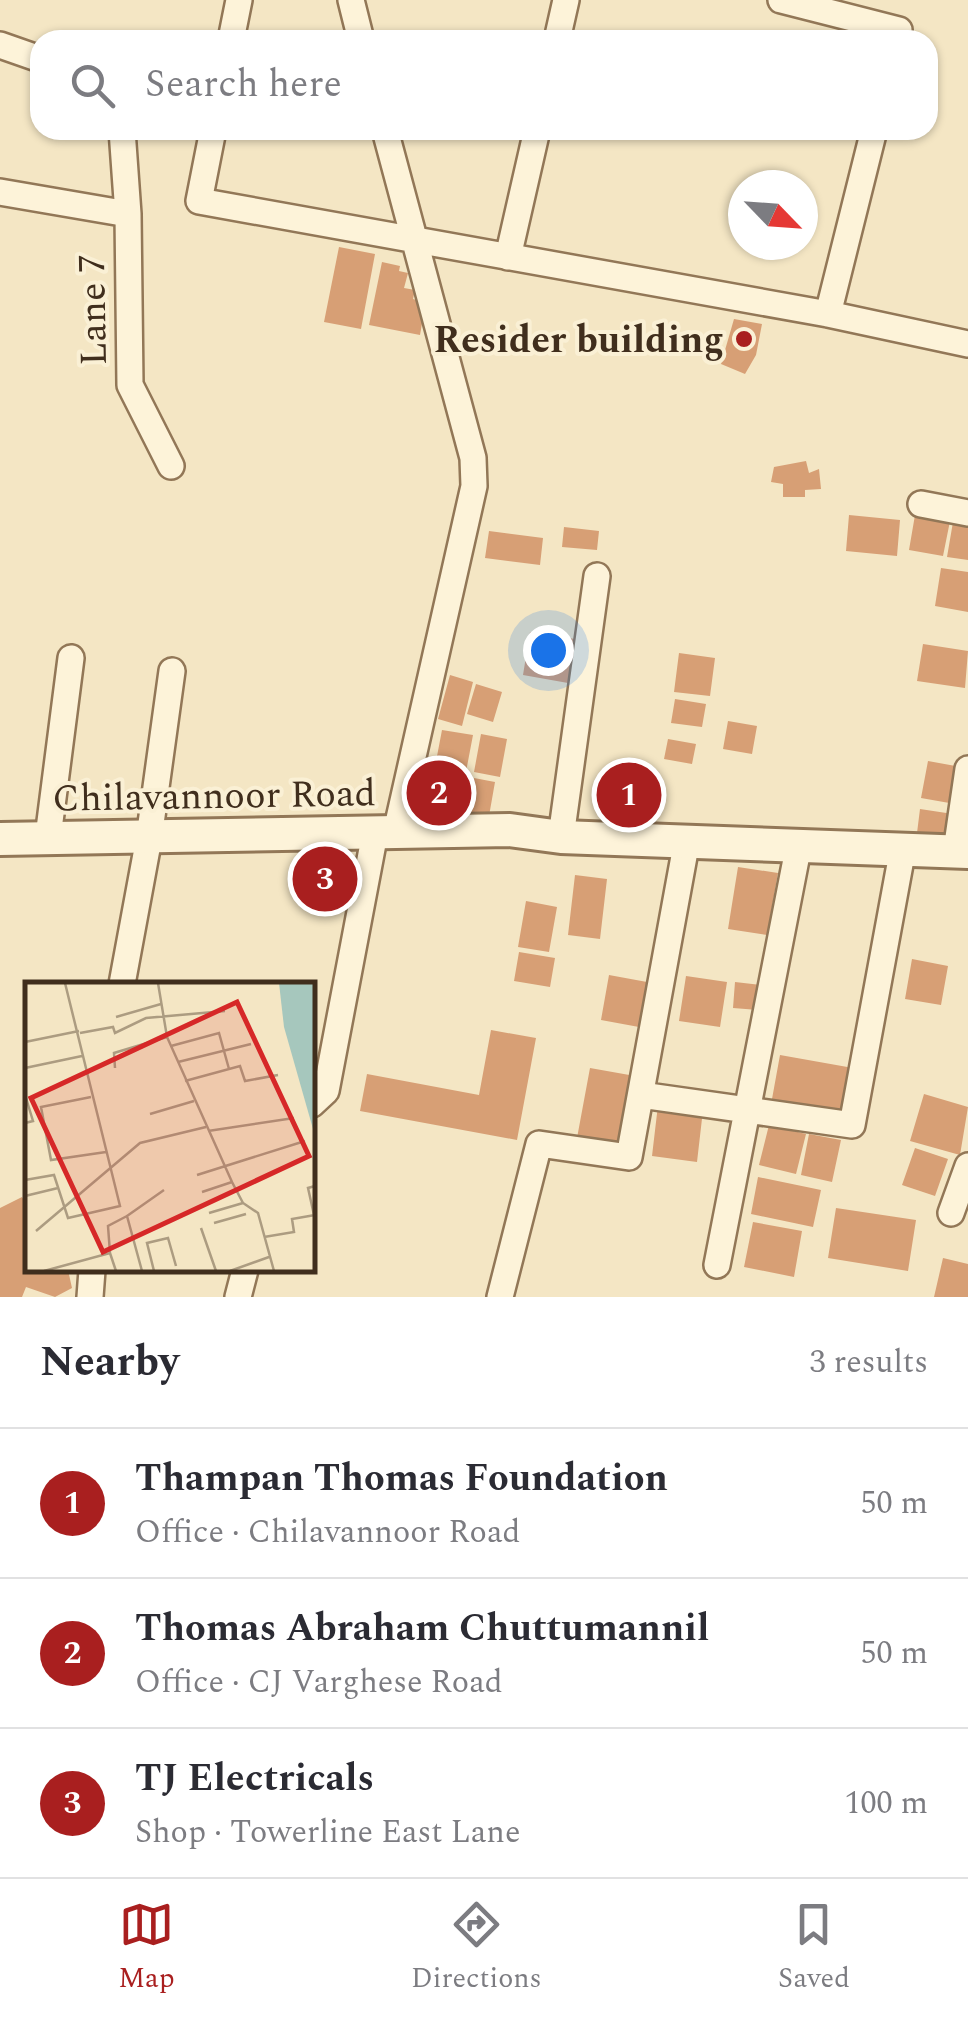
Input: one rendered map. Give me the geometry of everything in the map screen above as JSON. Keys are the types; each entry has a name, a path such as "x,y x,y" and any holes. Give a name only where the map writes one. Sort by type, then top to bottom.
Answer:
{"street":[{"path":"233,30 239,0"},
{"path":"350,0 358,30"},
{"path":"559,30 566,0"},
{"path":"781,0 899,30"},
{"path":"5,43 30,54"},
{"path":"123,140 128,214"},
{"path":"211,140 199,200 828,314 968,344"},
{"path":"315,1101 326,1091 385,833 474,486 473,458 388,140"},
{"path":"508,257 535,140"},
{"path":"828,314 872,140"},
{"name":"Lane 7","path":"0,192 128,214 130,385 170,466"},
{"path":"921,504 968,513"},
{"path":"561,837 597,576"},
{"path":"48,837 71,658"},
{"path":"122,982 149,838 172,671"},
{"path":"962,851 968,769"},
{"name":"Chilavannoor Road","path":"0,839 510,830 561,837 962,851"},
{"path":"500,1297 540,1144 630,1157 686,840"},
{"path":"716,1265 798,844"},
{"path":"641,1094 852,1126 903,848"},
{"path":"951,1213 968,1166"},
{"path":"90,1297 92,1272"},
{"path":"238,1297 244,1272"}],"building":[{"path":"339,247 375,254 361,329 324,322"},
{"path":"382,262 400,266 399,271 408,273 404,288 415,290 413,299 420,301 418,311 424,312 420,335 369,325"},
{"name":"Resider building","path":"734,319 762,324 756,355 745,374 721,364"},
{"path":"806,461 809,473 819,469 821,489 805,490 805,497 783,497 783,484 771,482 774,467"},
{"path":"849,515 900,520 897,556 846,551"},
{"path":"915,515 950,521 943,556 909,550"},
{"path":"953,522 968,525 968,560 947,557"},
{"path":"564,527 599,531 597,550 562,547"},
{"path":"489,531 543,538 540,565 485,558"},
{"path":"941,568 968,572 968,612 935,606"},
{"path":"530,632 575,639 568,683 523,675"},
{"path":"923,644 968,651 965,688 917,681"},
{"path":"679,653 715,658 710,696 674,692"},
{"path":"450,675 473,682 462,726 438,719"},
{"path":"476,684 502,692 493,722 467,714"},
{"path":"675,699 706,704 702,727 671,723"},
{"path":"728,721 757,726 752,754 723,749"},
{"path":"442,730 473,735 465,777 434,772"},
{"path":"481,734 507,739 500,777 474,772"},
{"path":"668,739 696,744 692,764 664,759"},
{"path":"928,761 961,767 955,804 921,798"},
{"path":"425,776 470,783 464,817 420,810"},
{"path":"474,778 495,782 489,816 468,813"},
{"path":"920,809 953,814 950,837 917,833"},
{"path":"738,867 778,873 767,935 728,929"},
{"path":"575,875 607,879 600,939 568,935"},
{"path":"526,901 557,907 549,952 518,947"},
{"path":"519,952 555,958 550,987 514,981"},
{"path":"912,959 948,966 941,1005 905,999"},
{"path":"609,975 647,982 639,1027 601,1020"},
{"path":"686,976 727,982 720,1027 679,1021"},
{"path":"735,982 761,985 758,1010 733,1008"},
{"path":"491,1030 536,1038 517,1140 360,1111 367,1074 479,1095"},
{"path":"780,1055 853,1068 844,1112 772,1099"},
{"path":"590,1068 635,1076 622,1146 577,1138"},
{"path":"924,1094 968,1107 960,1155 910,1141"},
{"path":"658,1105 703,1110 697,1162 652,1156"},
{"path":"769,1125 806,1134 796,1174 759,1165"},
{"path":"809,1134 841,1140 832,1182 801,1175"},
{"path":"915,1148 948,1159 935,1196 902,1185"},
{"path":"758,1177 821,1190 813,1227 751,1214"},
{"path":"22,1197 25,1202 25,1272 68,1272 72,1288 55,1297 26,1287 22,1297 0,1297 0,1208"},
{"path":"836,1208 916,1220 908,1271 828,1258"},
{"path":"753,1222 802,1231 794,1277 744,1267"},
{"path":"943,1258 968,1264 968,1297 934,1297"}],"place":[{"name":"Resider building","path":"744,339"},
{"name":"Thomas Abraham Chuttumannil","path":"439,793"},
{"name":"Thampan Thomas Foundation","path":"629,795"},
{"name":"TJ Electricals","path":"325,879"}]}
